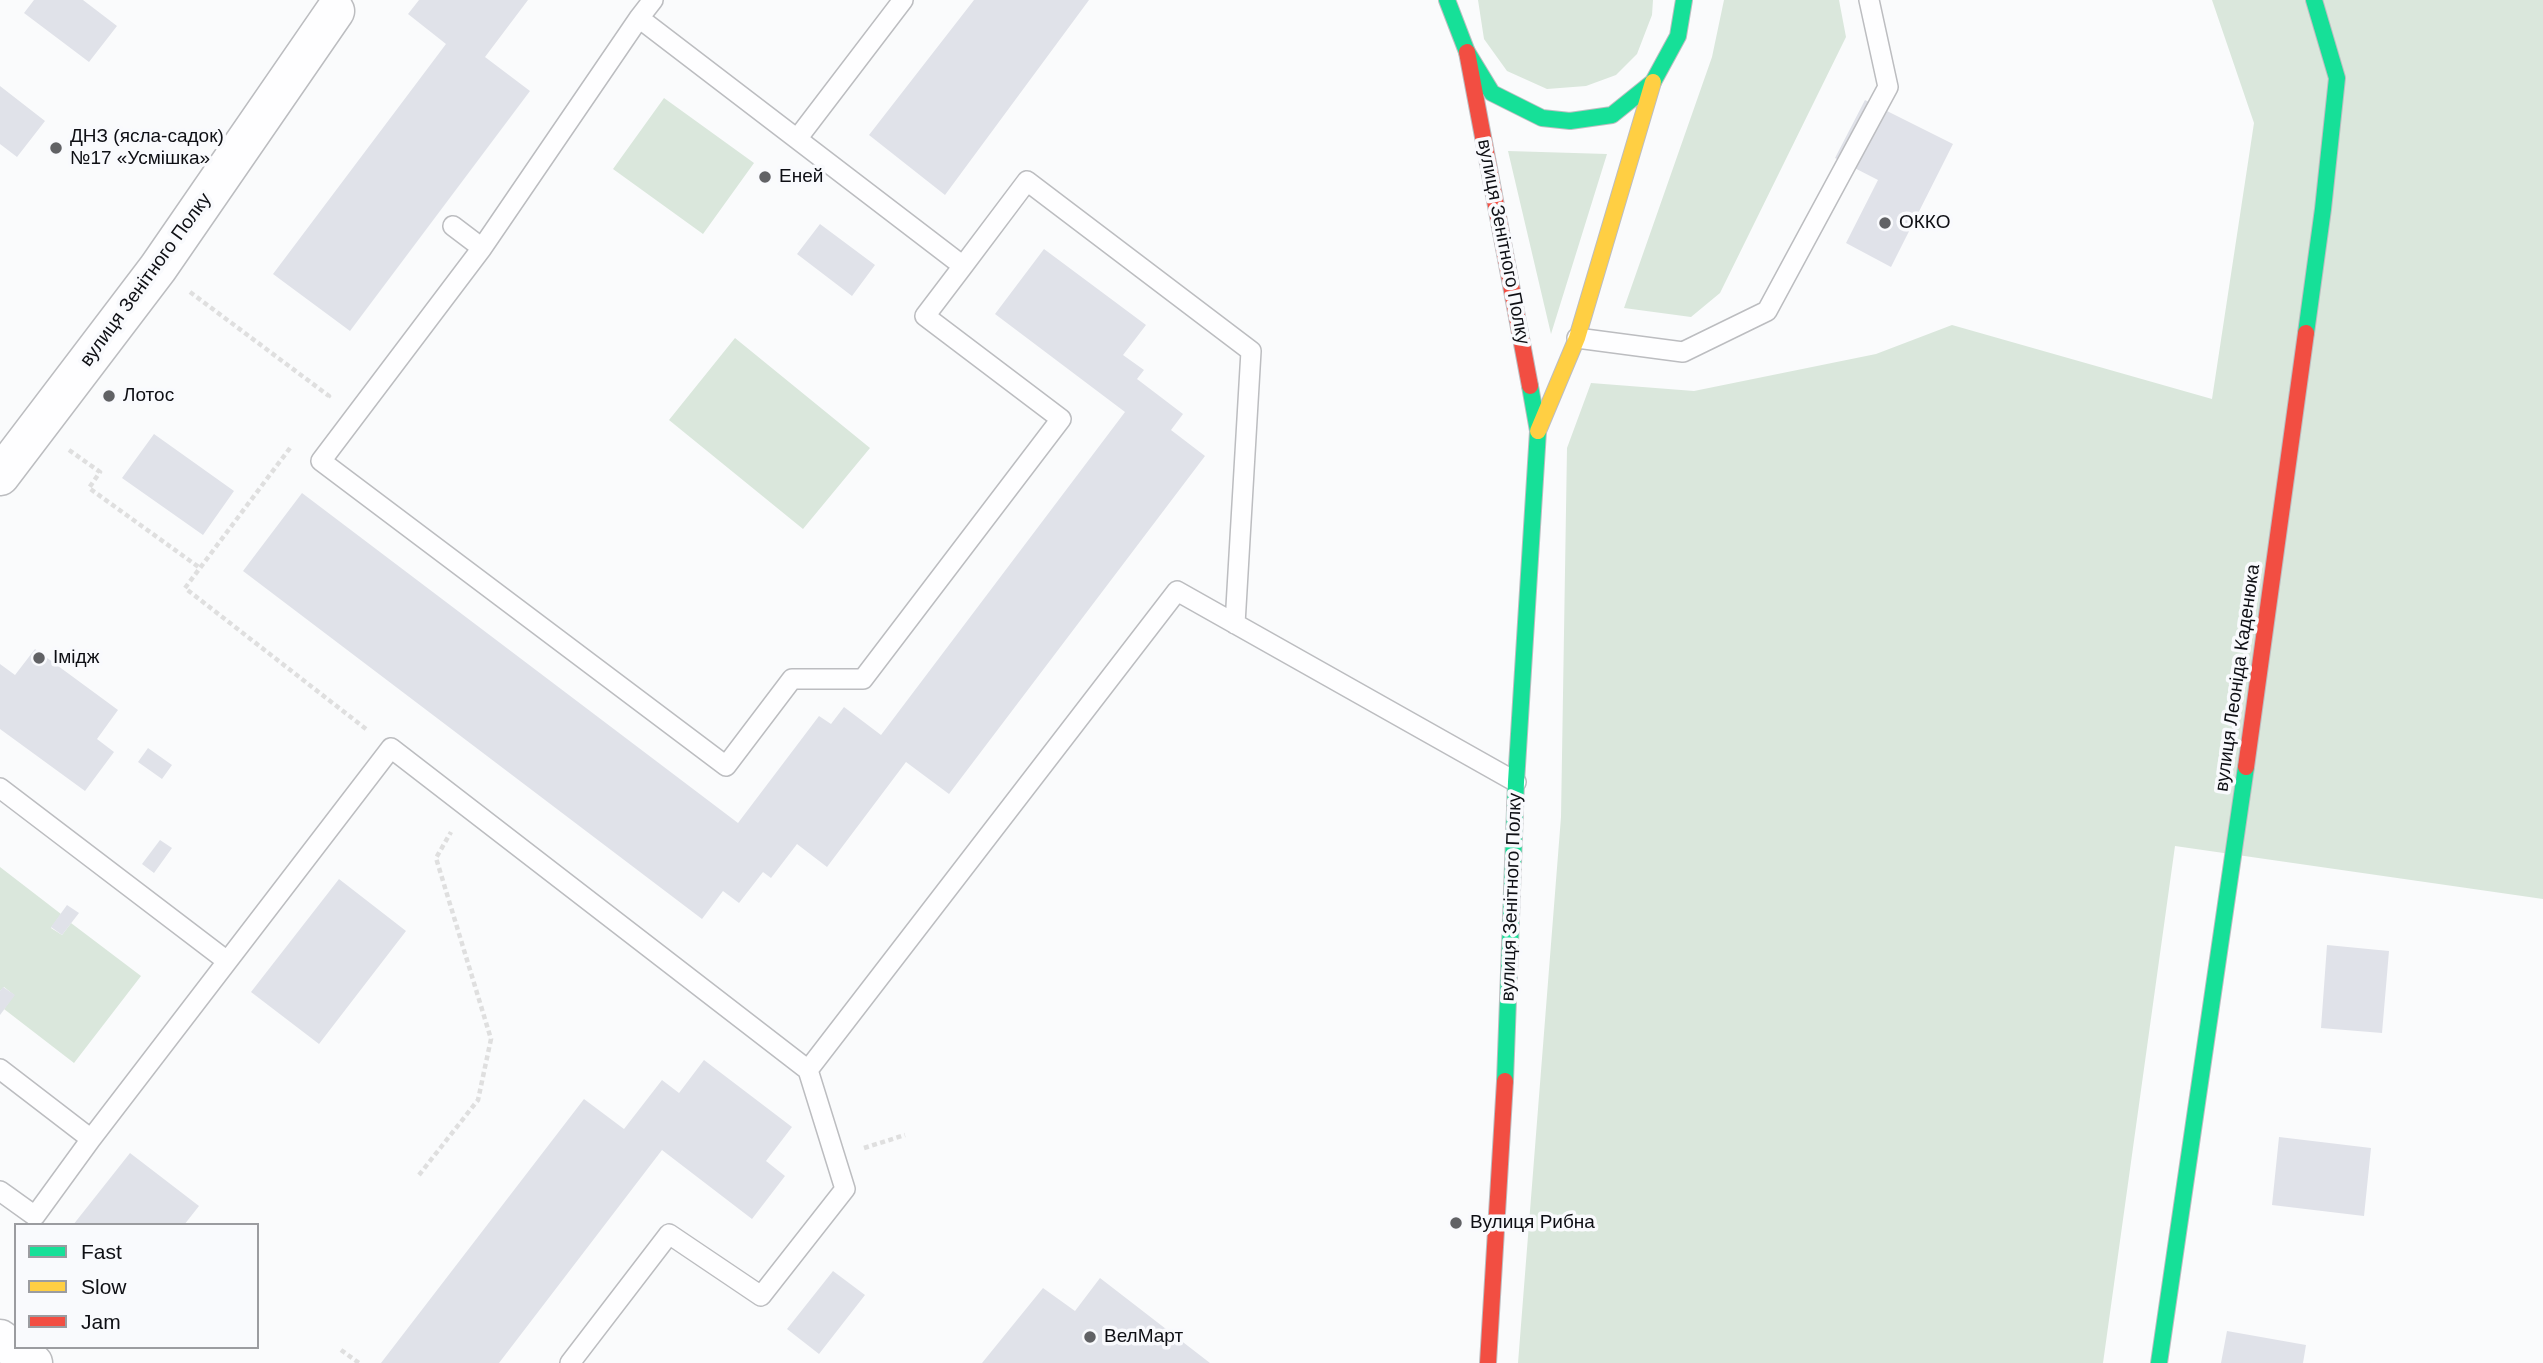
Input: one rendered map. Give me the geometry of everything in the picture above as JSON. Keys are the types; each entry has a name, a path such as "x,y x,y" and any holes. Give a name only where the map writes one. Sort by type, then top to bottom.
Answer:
{"street":[{"path":"1447,0 1467,52 1492,93 1542,118 1570,121 1612,115 1653,82 1678,36 1684,0"},
{"name":"вулиця Леоніда Каденюка","path":"2159,1363 2253,722 2323,209 2337,78 2314,0"},
{"name":"вулиця Зенітного Полку","path":"0,476 158,268 335,10"},
{"name":"вулиця Зенітного Полку","path":"1467,52 1538,431 1516,782 1502,1150 1488,1363"},
{"name":"вулиця Зенітного Полку","path":"1538,431 1577,338 1653,82"},
{"path":"0,1339 33,1363"}],"lane":[{"path":"653,0 482,248 321,461 726,766 792,679 863,679 1061,419 925,316 1027,181 1251,351 1236,624"},
{"path":"797,139 903,0"},
{"path":"1577,338 1683,352 1767,311 1888,87 1869,0"},
{"path":"639,18 963,266"},
{"path":"453,226 482,248"},
{"path":"808,1070 1177,591 1516,782"},
{"path":"0,1191 35,1216 391,748 808,1070 837,1156 845,1189 761,1296 669,1234 570,1363"},
{"path":"0,788 227,961"},
{"path":"0,1069 91,1139"}],"path":[{"path":"158,268 328,396 321,407"},
{"path":"37,427 100,472 89,488 201,568"},
{"path":"297,439 185,589 391,748"},
{"path":"419,1175 478,1100 491,1039 436,858 466,806"},
{"path":"837,1156 905,1135"},
{"path":"341,1350 359,1363"}],"shaded area":[{"path":"1478,0 1653,0 1652,15 1637,54 1616,75 1586,86 1547,89 1507,71 1484,39"},
{"path":"1724,0 1839,0 1846,37 1720,293 1691,317 1624,308 1712,57"},
{"path":"2212,0 2543,0 2543,899 2175,846 2103,1363 1518,1363 1561,817 1567,448 1591,383 1694,391 1876,354 1952,325 2212,399 2254,123"},
{"path":"664,98 754,163 703,234 613,169"},
{"path":"1508,151 1607,154 1551,334"},
{"path":"735,338 870,448 803,529 669,420"},
{"path":"0,867 61,914 51,928 62,935 71,923 141,976 74,1063 4,1009 14,995 4,987 0,991"}],"building":[{"path":"34,0 83,0 117,26 89,62 24,13"},
{"path":"419,0 528,0 485,57 530,91 350,331 273,274 446,44 408,14"},
{"path":"974,0 1089,0 945,195 869,135"},
{"path":"0,86 45,121 17,157 0,144"},
{"path":"1865,100 1953,144 1891,267 1846,243 1878,180 1835,158"},
{"path":"820,224 875,265 852,296 797,254"},
{"path":"1044,249 1146,325 1123,355 1144,370 1137,379 1183,414 1171,430 1205,456 949,794 906,762 827,867 797,844 771,878 763,872 739,903 723,891 702,919 243,571 302,493 738,823 819,716 831,724 844,707 881,735 1125,412 995,314"},
{"path":"154,434 234,491 203,535 122,478"},
{"path":"35,649 118,710 97,739 114,752 85,791 0,729 0,664 15,675"},
{"path":"148,748 172,765 162,779 138,762"},
{"path":"160,840 172,848 154,873 142,864"},
{"path":"339,879 406,931 319,1044 251,992"},
{"path":"67,905 79,913 62,935 51,927"},
{"path":"2327,945 2389,951 2382,1033 2321,1028"},
{"path":"3,987 15,995 0,1015 0,991"},
{"path":"704,1060 792,1127 766,1161 785,1176 752,1219 662,1150 499,1363 381,1363 584,1099 624,1129 662,1080 679,1093"},
{"path":"2279,1137 2371,1148 2364,1216 2272,1205"},
{"path":"130,1153 199,1206 186,1223 75,1223"},
{"path":"833,1271 865,1295 819,1354 787,1329"},
{"name":"ВелМарт","path":"1100,1278 1210,1363 982,1363 1043,1288 1075,1311"},
{"path":"2227,1331 2306,1345 2303,1363 2221,1363"}],"traffic: fast":[{"path":"1447,0 1467,52 1492,93 1542,118 1570,121 1612,115 1653,82 1678,36 1684,0"},
{"path":"2306,333 2337,78 2314,0"},
{"path":"1505,1081 1516,782 1538,431 1530,386"},
{"path":"2159,1363 2246,767"}],"traffic: slow":[{"path":"1538,431 1577,338 1653,82"}],"traffic: jam":[{"path":"1467,52 1530,386"},
{"path":"2246,767 2306,333"},
{"path":"1488,1363 1505,1081"}],"place":[{"name":"ДНЗ (ясла-садок) №17 «Усмішка»","path":"56,148"},
{"name":"Еней","path":"765,177"},
{"name":"ОККО","path":"1885,223"},
{"name":"Лотос","path":"109,396"},
{"name":"Імідж","path":"39,658"},
{"name":"Вулиця Рибна","path":"1456,1223"},
{"name":"ВелМарт","path":"1090,1337"}]}
